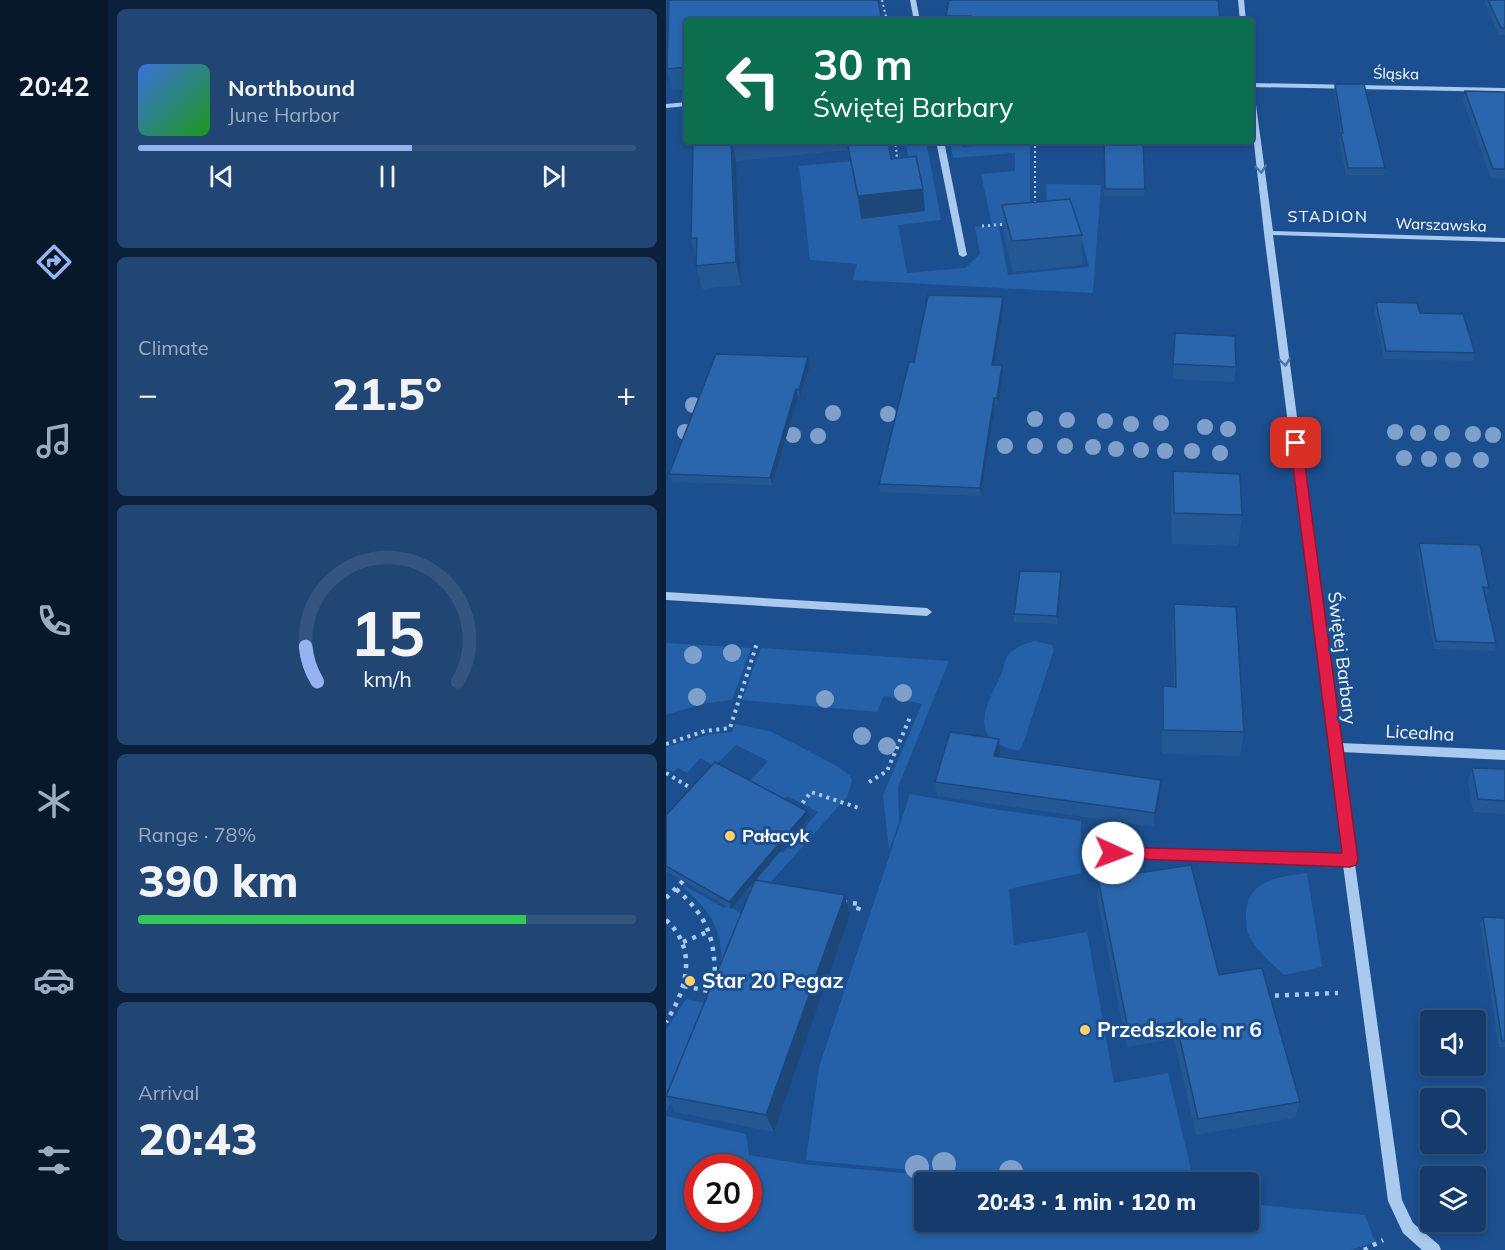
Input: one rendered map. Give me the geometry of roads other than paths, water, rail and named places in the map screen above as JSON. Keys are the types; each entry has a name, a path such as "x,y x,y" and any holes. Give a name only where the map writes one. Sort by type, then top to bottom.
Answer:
{"street":[{"path":"913,0 916,18"},
{"path":"1241,0 1244,18"},
{"name":"Śląska","path":"1254,85 1505,90"},
{"path":"666,106 684,104"},
{"name":"Świętej Barbary","path":"1254,115 1366,996 1395,1201 1407,1228 1434,1250"},
{"path":"941,144 963,255"},
{"name":"Warszawska","path":"1268,233 1505,240"},
{"path":"666,596 927,612"},
{"name":"Licealna","path":"1334,747 1505,755"},
{"path":"1113,853 1350,860"}],"place":[{"name":"Pałacyk","path":"730,836"},
{"name":"Star 20 Pegaz","path":"690,981"},
{"name":"Przedszkole nr 6","path":"1085,1030"}],"district":[{"name":"STADION","path":"1328,216"}]}
